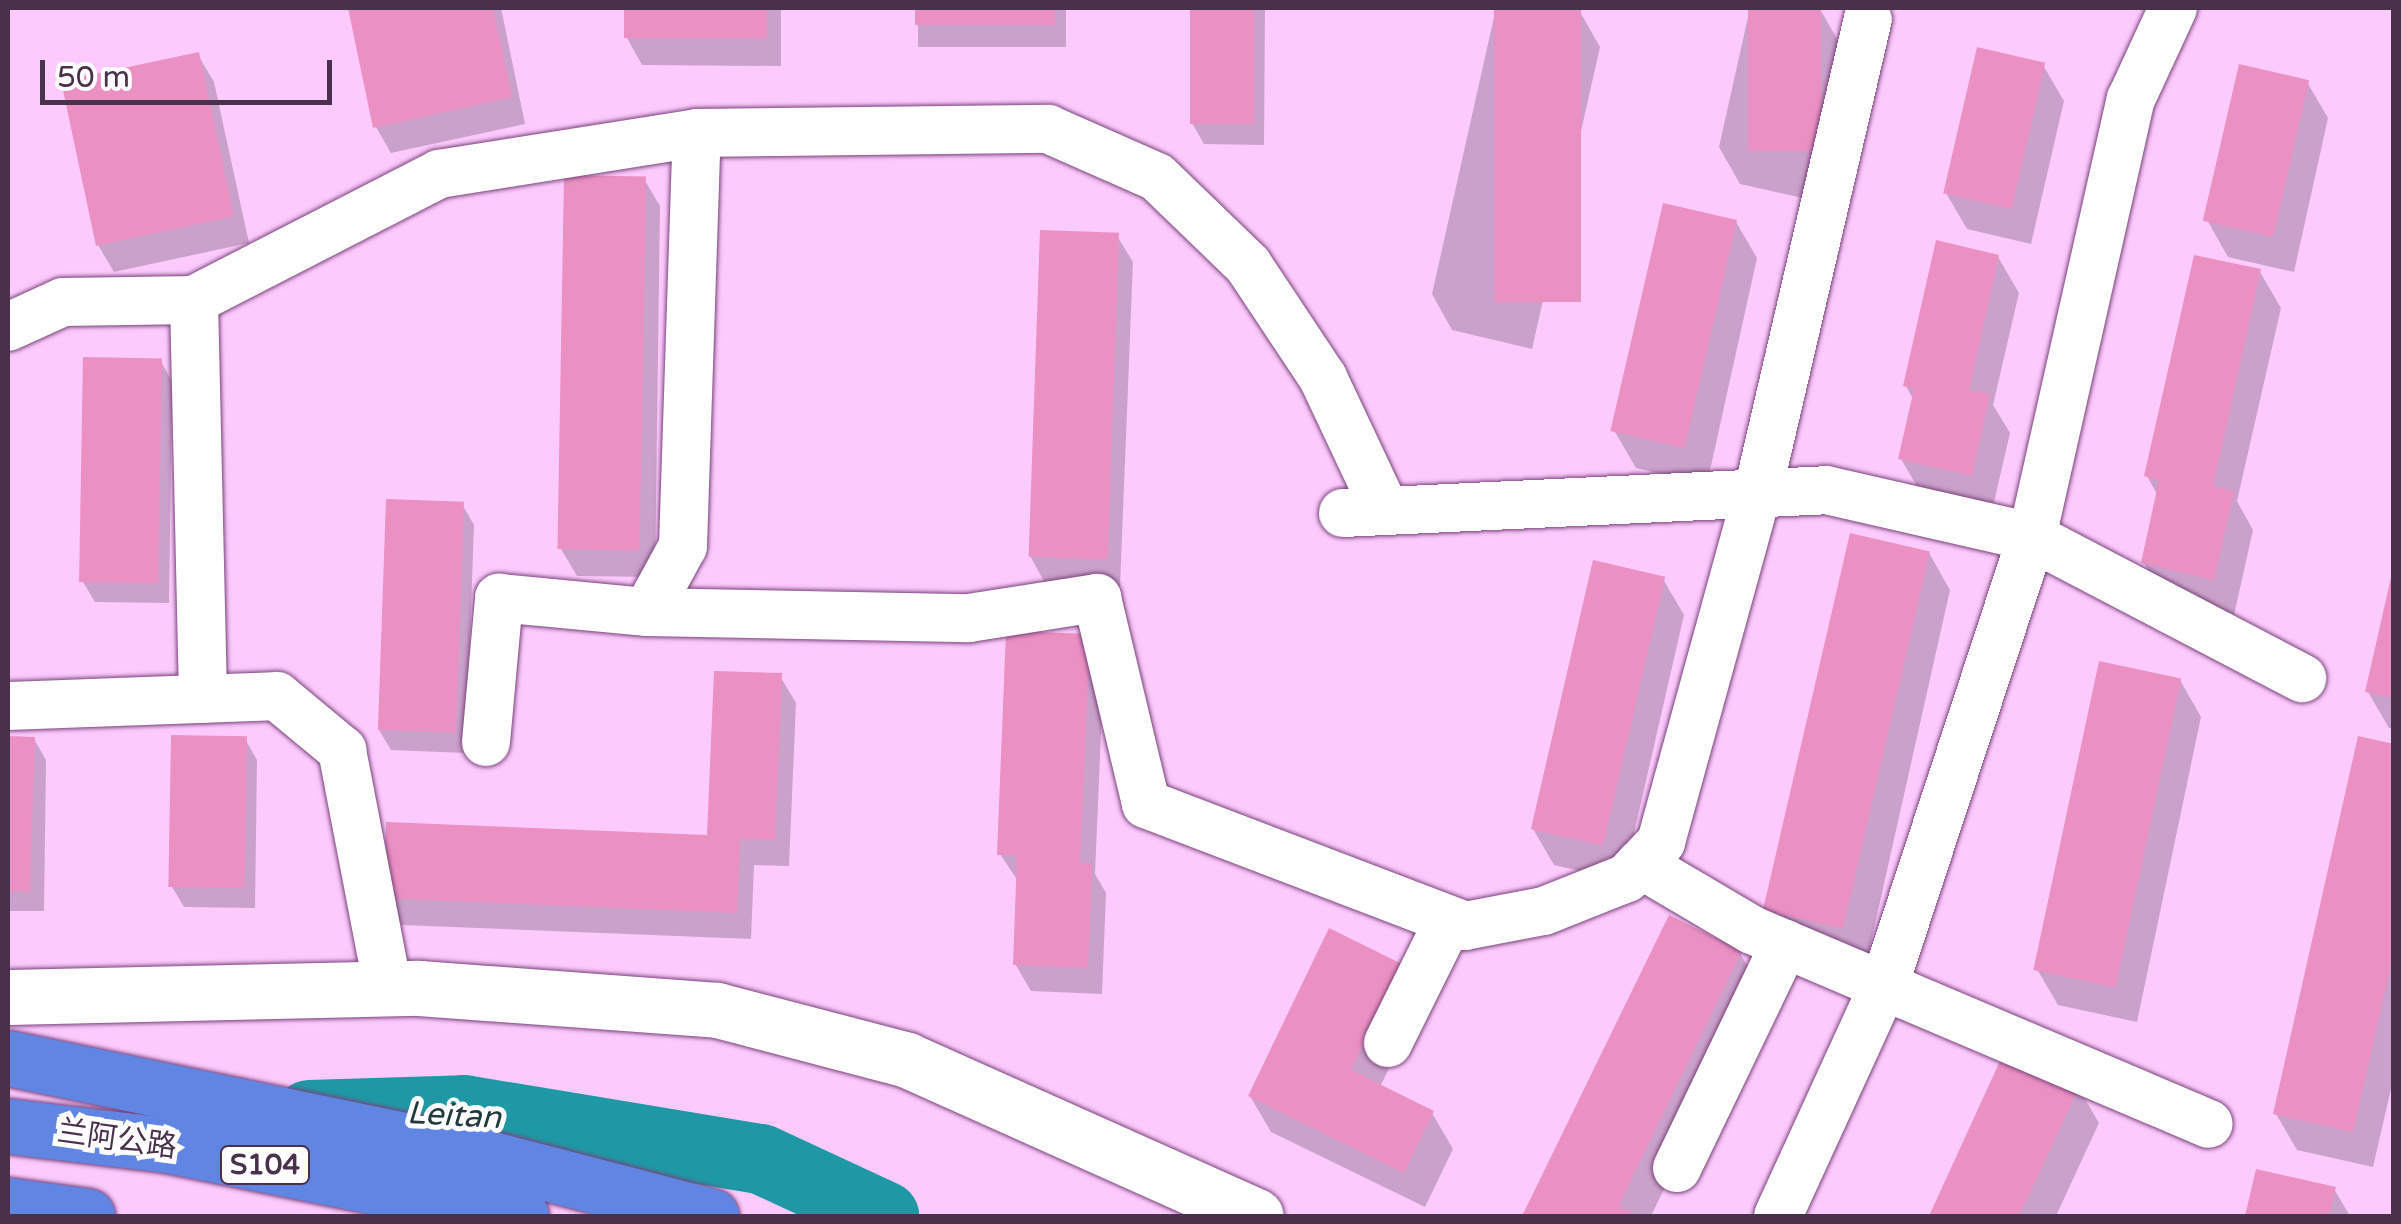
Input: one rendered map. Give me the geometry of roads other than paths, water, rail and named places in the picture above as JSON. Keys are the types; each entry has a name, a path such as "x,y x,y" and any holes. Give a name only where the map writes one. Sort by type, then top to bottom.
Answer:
{"highway":[{"path":"8,1058 477,1156 711,1216"},
{"name":"兰阿公路","path":"8,1126 167,1145 521,1216"},
{"path":"8,1205 87,1216"}],"street":[{"path":"1778,1216 1886,980 2032,537 2131,98 2173,8"},
{"path":"486,742 498,598 647,612 970,618 1097,598 1146,804 1465,926 1544,911 1627,878 1662,842 1758,491 1868,20"},
{"path":"8,328 63,302 194,300 440,174 697,133 1048,129 1157,177 1248,265 1322,378 1364,512 1826,490 2032,537 2302,678"},
{"path":"647,612 683,546 697,133"},
{"path":"194,300 203,699"},
{"path":"8,706 277,696 342,750 388,988"},
{"path":"1640,864 1785,944 1886,980 2208,1124"},
{"path":"1388,1043 1448,920"},
{"path":"1677,1168 1785,944"},
{"path":"8,997 388,988 585,995 802,1027 907,1060 1256,1216"}],"waterway":[{"name":"Leitan","path":"309,1115 464,1110 761,1159 884,1216"}]}
